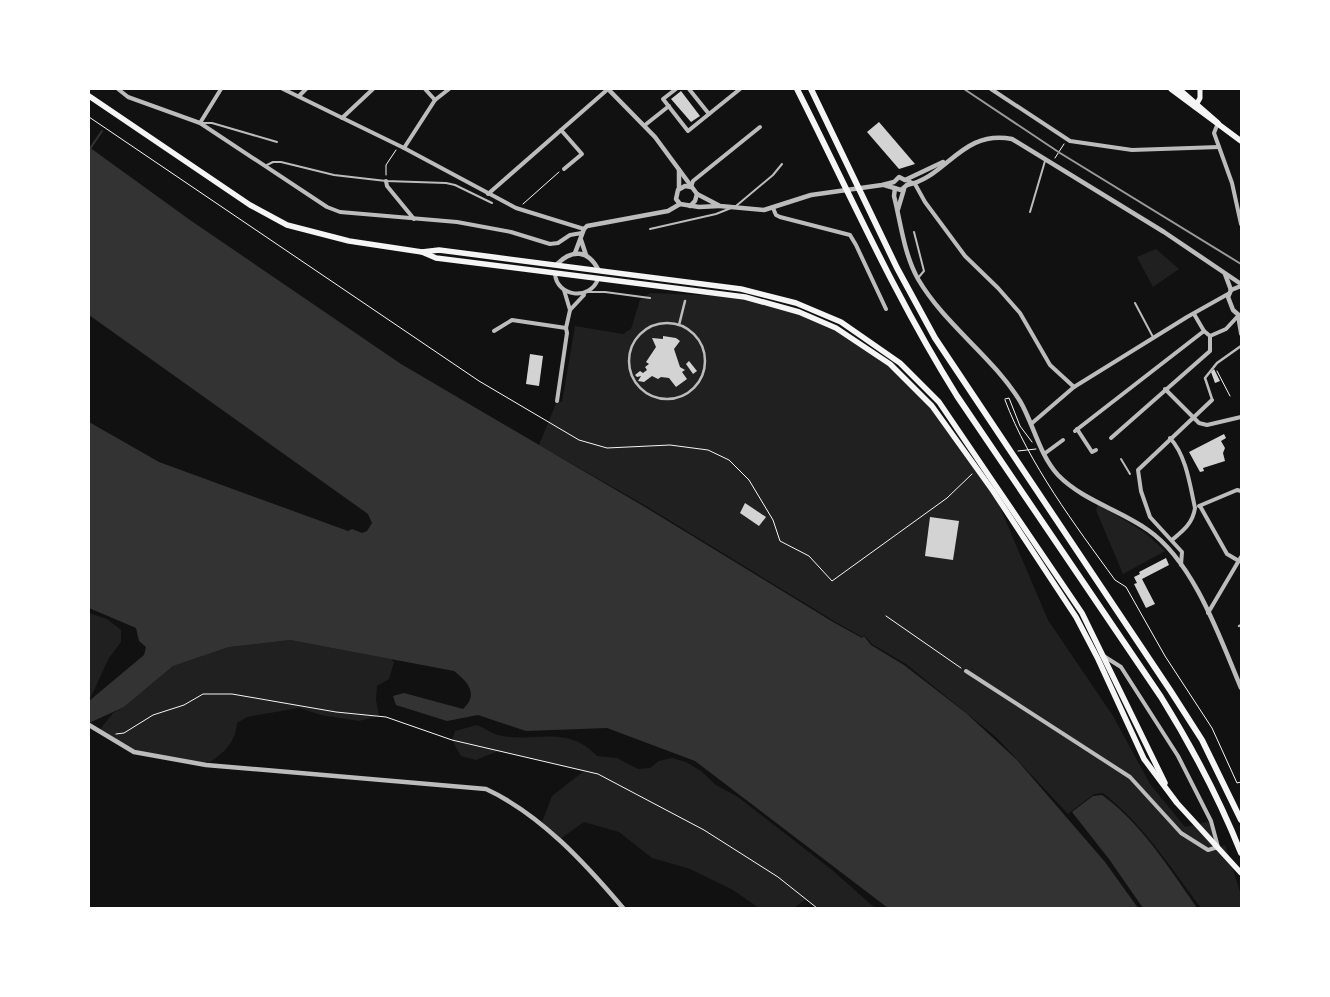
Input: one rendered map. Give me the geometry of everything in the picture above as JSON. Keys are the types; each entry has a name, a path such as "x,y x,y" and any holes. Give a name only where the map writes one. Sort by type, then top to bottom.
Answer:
{"highway":[{"path":"797,89 886,273 925,345 1176,722 1216,795 1241,853"},
{"path":"811,89 897,268 935,338 1202,740 1241,820"}],"main road":[{"path":"1171,89 1196,105"},
{"path":"1179,89 1218,124 1241,141"},
{"path":"1196,105 1200,89"},
{"path":"89,96 250,205 287,226 349,241 422,252 436,258 745,297 799,312 836,328 890,364 932,406 993,491 1076,617 1098,659 1144,759 1198,827 1241,873"},
{"path":"422,252 439,250 598,269 741,289 796,303 841,322 900,363 938,402 1082,613 1172,796"},
{"path":"555,274 557,264"},
{"path":"598,269 598,279"}],"street":[{"path":"118,89 128,96 200,123 327,207 340,212 457,222 511,232 550,244 558,243 570,235 600,223 673,209 680,204 699,207 773,208 811,195 828,192 880,185 894,186 901,190 905,185 976,143 1004,137 1020,142 1164,232 1240,285 1074,387 1031,424"},
{"path":"200,123 221,89"},
{"path":"283,89 399,145 488,194 520,209 583,231"},
{"path":"299,96 306,89"},
{"path":"342,118 373,89"},
{"path":"425,89 435,100"},
{"path":"404,148 435,100 450,89"},
{"path":"488,194 608,89 644,125 680,170 696,194 720,206"},
{"path":"676,89 663,99 688,131 740,89"},
{"path":"689,89 709,114"},
{"path":"991,89 1066,141 1132,150 1219,146"},
{"path":"644,125 669,106"},
{"path":"1218,124 1214,134 1232,183 1241,224"},
{"path":"691,187 692,181 760,127"},
{"path":"561,130 582,154 564,169"},
{"path":"905,185 915,184 951,158"},
{"path":"680,170 680,188 676,196 680,204"},
{"path":"905,185 899,177 894,186 894,196 906,249 918,278 937,308 1008,384 1020,401 1048,462 1064,480 1149,531 1181,564 1208,613 1241,687"},
{"path":"386,181 387,186 414,219"},
{"path":"915,184 925,202 964,256 998,288 1020,314 1050,365 1074,387"},
{"path":"898,209 905,185"},
{"path":"680,188 685,186 691,187"},
{"path":"690,206 695,201 696,194"},
{"path":"773,208 776,215 780,217 850,235 886,309"},
{"path":"575,253 583,231"},
{"path":"581,240 586,255 598,269"},
{"path":"557,264 568,254 586,255"},
{"path":"1224,273 1229,292 1230,306 1240,316 1241,334"},
{"path":"555,274 557,282 564,290 570,310 557,401"},
{"path":"570,310 598,279"},
{"path":"564,290 574,294 586,293"},
{"path":"679,325 685,301"},
{"path":"1194,314 1204,331 1210,336"},
{"path":"1210,336 1226,329 1240,316"},
{"path":"494,331 512,320 566,328"},
{"path":"658,324 679,325 694,334 703,349 705,358 702,376 691,390 683,395 663,399 651,396 634,380 629,368 629,355 633,343 640,334 658,324"},
{"path":"1096,450 1092,452 1076,430 1204,331"},
{"path":"1111,438 1210,351 1210,336"},
{"path":"1181,564 1182,552 1150,517 1138,477 1138,470 1212,400 1205,378 1227,354 1241,346"},
{"path":"1165,389 1199,423 1207,425 1241,417"},
{"path":"1170,438 1177,446 1197,507 1227,554 1240,559 1208,613"},
{"path":"1044,454 1063,440"},
{"path":"1172,540 1185,529 1197,507 1237,490 1241,491"},
{"path":"1220,640 1226,635"},
{"path":"966,671 1130,777 1181,833 1208,850 1218,847 1211,821 1178,756 1121,667 1102,655"},
{"path":"89,725 126,749 160,758 206,765 486,789 510,800 541,824 600,881 623,908"}],"lane":[{"path":"200,123 212,123 277,142"},
{"path":"1030,212 1046,159"},
{"path":"266,166 273,162 281,162 334,175 386,181 455,185 492,203"},
{"path":"650,229 716,214 734,207 773,175 782,164"},
{"path":"914,232 924,271 918,278"},
{"path":"586,293 605,292 650,298"},
{"path":"1135,303 1153,337"},
{"path":"1121,459 1130,474"}],"path":[{"path":"89,117 438,354 579,440 607,448 670,445 708,450 729,460 749,480 773,520 780,542 809,556 832,581 947,498 974,472"},
{"path":"1052,162 1066,141"},
{"path":"386,181 386,165 399,145"},
{"path":"520,209 527,199 564,169"},
{"path":"1214,366 1230,396"},
{"path":"1025,450 1032,450 1038,449 1020,426 1009,398 1005,400 1014,425 1027,448 1032,456 1054,494 1115,580 1126,586 1165,656 1212,728 1237,783 1241,782"},
{"path":"886,616 966,671"},
{"path":"124,733 153,715 184,705 203,694 232,694 336,712 386,717 452,740 598,774 704,830 778,877 817,908"}],"shaded area":[{"path":"89,147 190,220 401,364 645,507 833,622 862,638 864,636 871,645 904,665 966,713 1017,760 1105,862 1138,908 888,908 695,761 607,728 526,731 478,715 447,721 396,705 393,696 404,693 463,709 468,704 471,693 464,679 454,671 290,640 229,647 173,666 124,707 89,723 89,701 144,655 146,647 139,641 136,628 89,608 89,422 159,462 348,531 352,529 362,533 367,531 372,523 368,514 89,315"},
{"path":"1156,249 1179,269 1153,287 1137,257"},
{"path":"650,293 745,297 799,312 836,328 890,364 932,406 993,491 1048,620 1113,716 1150,784 1185,827 1211,821 1219,847 1225,845 1241,895 1241,908 1201,908 1144,832 1103,793 1094,794 1068,814 996,737 906,664 872,644 864,635 862,637 834,621 646,506 539,445 557,401 562,402 575,326 623,334 631,329 640,300"},
{"path":"1098,504 1144,532 1165,551 1123,574 1096,510"},
{"path":"89,613 107,619 121,630 121,642 109,658 89,701"},
{"path":"290,640 391,659 394,662 389,679 377,686 376,700 379,716 359,721 321,715 299,708 247,717 237,723 234,737 227,748 206,765 145,756 98,732 113,713 124,707 173,666 229,647"},
{"path":"477,725 495,734 511,737 549,736 573,740 585,746 597,756 617,758 638,769 650,768 659,761 672,758 686,762 701,771 716,785 738,797 832,870 875,908 817,908 806,899 794,908 759,908 733,890 690,869 652,858 619,832 584,822 560,839 542,822 552,796 584,771 498,751 476,760 461,756 452,740 455,731"},
{"path":"1102,795 1130,819 1154,847 1197,908 1143,908 1109,859 1072,812 1093,796"}],"building":[{"path":"681,91 700,116 691,122 671,99"},
{"path":"879,122 915,164 899,169 867,132"},
{"path":"663,336 676,338 680,341 674,349 680,367 685,370 682,372 687,379 676,387 669,378 661,377 658,379 652,376 644,382 638,381 641,376 637,377 635,375 640,371 643,373 647,370 645,367 649,364 646,362 656,347 652,338 663,339"},
{"path":"530,354 543,356 539,386 526,384"},
{"path":"689,361 697,371 693,374 686,364"},
{"path":"1214,369 1220,381 1215,383 1211,372"},
{"path":"1224,434 1226,438 1221,441 1225,448 1223,453 1225,461 1203,468 1204,471 1200,472 1189,452"},
{"path":"745,503 766,517 759,526 740,513"},
{"path":"930,517 959,521 953,560 925,556"},
{"path":"1166,558 1169,565 1142,579 1155,604 1146,608 1134,584 1137,583 1134,577 1140,574 1139,572"}],"waterway":[{"path":"89,150 102,131"}],"railway":[{"path":"964,89 1060,153 1241,264"}]}
